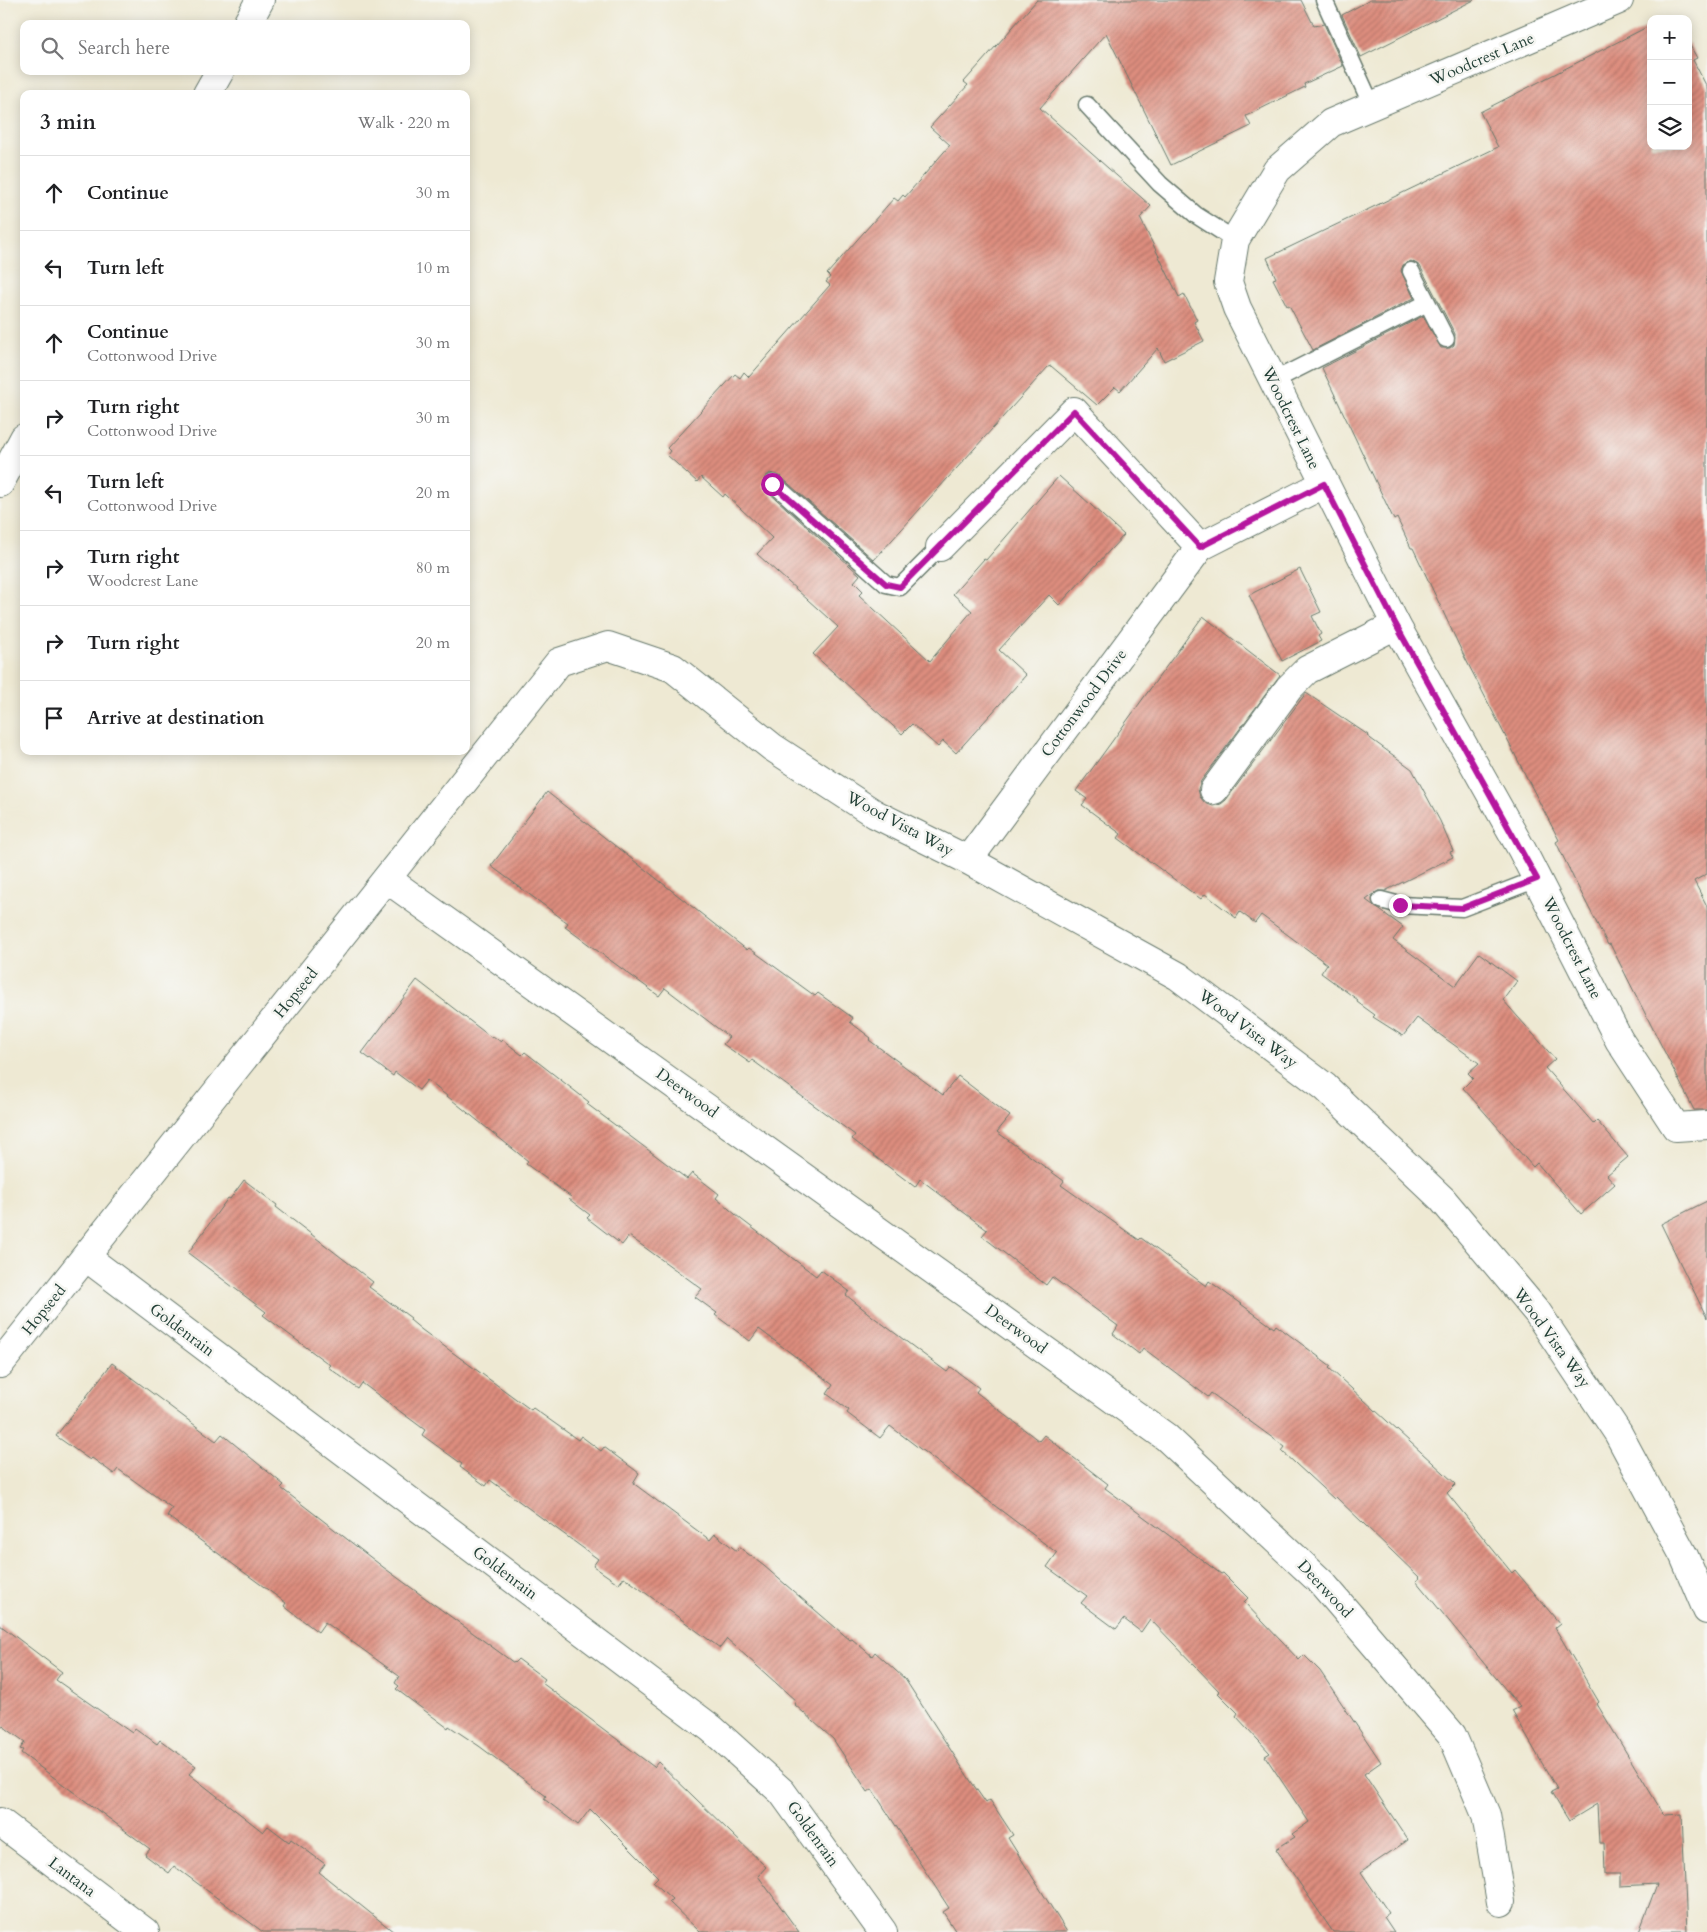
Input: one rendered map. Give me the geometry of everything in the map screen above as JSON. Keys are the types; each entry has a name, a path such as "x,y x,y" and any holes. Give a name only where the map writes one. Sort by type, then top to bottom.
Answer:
{"main road":[{"path":"249,20 260,0"},
{"name":"Woodcrest Lane","path":"1619,0 1592,5 1331,123 1278,170 1236,240 1228,282 1236,308 1396,625 1537,879 1619,1040 1676,1127 1707,1125"},
{"path":"209,90 218,75"},
{"path":"940,547 1074,411 1200,547"},
{"path":"0,483 20,446"},
{"name":"Cottonwood Drive","path":"968,860 1200,547 1324,484"},
{"path":"1214,790 1289,688 1307,670 1396,625"},
{"name":"Wood Vista Way","path":"608,646 673,668 772,747 875,814 968,860 1178,976 1325,1087 1442,1200 1537,1312 1618,1433 1704,1596"},
{"name":"Hopseed","path":"0,1364 558,662 608,646"},
{"name":"Deerwood","path":"387,879 1166,1437 1322,1583 1452,1735 1486,1815 1501,1902"},
{"name":"Goldenrain","path":"86,1257 712,1729 782,1792 883,1932"},
{"name":"Lantana","path":"0,1822 145,1932"}],"lane":[{"path":"1324,0 1372,106"},
{"path":"1087,105 1160,184 1196,215 1236,240"},
{"path":"1411,271 1446,339"},
{"path":"1273,380 1427,303"},
{"path":"772,484 886,584 900,587 940,547"},
{"path":"1381,900 1400,905 1462,908 1537,879"}],"building":[{"path":"1037,0 1301,0 1314,26 1324,24 1343,66 1304,84 1305,87 1246,116 1251,126 1171,165 1106,33 1040,108 1151,206 1140,218 1179,297 1184,294 1197,320 1194,322 1204,341 1164,361 1158,348 1120,391 1115,387 1097,405 1051,366 1048,367 874,560 780,476 770,473 765,477 763,486 766,490 860,575 854,582 863,591 859,595 930,661 972,611 953,594 984,559 986,560 1059,476 1124,535 1059,605 1049,595 999,650 1026,675 956,753 943,741 938,747 912,724 902,734 813,654 838,627 757,554 772,538 725,494 723,497 701,477 697,482 667,455 670,451 667,448 735,374 740,378 744,372 749,377 830,285 826,282 830,277 827,274 894,198 898,201 903,195 905,197 950,145 930,127 968,85 964,82"},
{"path":"1370,0 1474,0 1361,57 1342,15"},
{"path":"1647,27 1647,150 1692,150 1692,49 1697,58 1693,60 1707,87 1707,874 1694,881 1707,906 1707,1110 1694,1110 1610,944 1608,945 1556,842 1559,840 1463,654 1413,548 1411,548 1397,518 1394,520 1322,368 1423,316 1441,348 1450,348 1454,345 1455,334 1420,266 1411,261 1403,265 1401,271 1414,298 1313,350 1273,279 1276,278 1267,258 1498,147 1480,112"},
{"path":"1300,569 1321,612 1312,616 1321,634 1318,636 1321,641 1282,661 1249,595"},
{"path":"1203,616 1280,675 1201,781 1198,789 1200,797 1205,803 1213,806 1221,804 1226,800 1306,693 1368,735 1412,769 1440,821 1453,851 1450,852 1453,857 1385,891 1378,891 1366,900 1403,927 1393,940 1455,986 1479,953 1517,981 1503,1000 1555,1059 1545,1068 1594,1124 1597,1121 1628,1157 1607,1175 1615,1184 1581,1214 1537,1163 1533,1167 1463,1088 1473,1078 1468,1073 1479,1063 1417,1018 1403,1036 1373,1017 1375,1015 1357,1002 1358,1000 1321,973 1327,964 1261,915 1255,923 1240,912 1236,918 1205,894 1201,899 1118,838 1121,834 1082,805 1087,799 1076,791"},
{"path":"547,792 747,950 749,948 815,996 818,993 853,1018 850,1022 871,1038 869,1040 943,1095 958,1076 1010,1116 997,1132 1064,1181 1061,1185 1139,1240 1141,1238 1206,1286 1209,1281 1274,1328 1276,1325 1331,1366 1329,1368 1456,1484 1447,1493 1512,1573 1515,1570 1560,1624 1555,1628 1599,1702 1597,1704 1664,1815 1682,1814 1687,1932 1639,1932 1657,1884 1620,1886 1620,1874 1605,1874 1604,1843 1599,1843 1597,1804 1569,1821 1551,1792 1557,1789 1512,1711 1520,1707 1416,1581 1420,1578 1336,1497 1334,1499 1282,1451 1285,1447 1211,1393 1208,1397 1143,1348 1139,1354 1113,1334 1118,1326 1052,1277 1046,1285 982,1236 987,1230 920,1179 915,1187 852,1139 855,1135 752,1060 750,1063 723,1044 729,1037 665,988 659,996 565,927 568,923 491,866"},
{"path":"417,980 492,1038 493,1036 501,1042 503,1040 522,1055 525,1052 589,1102 587,1104 687,1179 692,1173 719,1194 716,1198 742,1220 816,1276 821,1270 849,1291 846,1295 872,1316 947,1372 951,1367 979,1388 976,1392 1039,1441 1044,1435 1108,1484 1105,1488 1221,1574 1223,1573 1248,1598 1244,1602 1299,1660 1304,1655 1320,1671 1381,1762 1364,1774 1408,1840 1361,1872 1389,1913 1384,1917 1394,1932 1333,1932 1276,1849 1295,1837 1292,1834 1309,1822 1265,1756 1270,1753 1236,1716 1238,1713 1218,1693 1220,1692 1150,1619 1141,1632 1124,1619 1116,1629 1081,1603 1087,1596 1047,1567 1057,1553 890,1426 880,1438 847,1413 849,1410 827,1394 833,1385 759,1329 750,1341 715,1315 717,1313 695,1297 702,1289 629,1236 622,1245 587,1218 590,1215 569,1199 571,1197 526,1164 528,1161 427,1080 419,1090 395,1072 393,1076 362,1053"},
{"path":"244,1180 373,1282 369,1287 411,1318 410,1320 422,1330 531,1410 533,1408 578,1440 581,1436 601,1451 604,1447 639,1473 633,1483 710,1540 715,1534 737,1551 739,1547 850,1640 852,1639 872,1656 875,1652 905,1679 970,1780 986,1803 990,1800 1013,1835 1008,1838 1067,1932 956,1932 943,1912 949,1908 872,1789 868,1792 833,1739 794,1704 796,1701 727,1639 720,1648 624,1577 619,1584 593,1566 598,1559 490,1480 486,1486 460,1467 462,1464 422,1435 425,1430 362,1383 358,1389 328,1367 330,1365 263,1315 266,1312 188,1253 228,1198 230,1199"},
{"path":"1707,1201 1707,1318 1661,1224"},
{"path":"112,1363 216,1441 222,1434 284,1485 281,1488 383,1567 514,1663 518,1659 545,1679 542,1683 654,1767 658,1762 766,1867 758,1876 799,1932 700,1932 669,1902 672,1899 653,1882 658,1877 590,1809 578,1825 544,1799 546,1796 479,1746 449,1726 448,1728 396,1689 399,1686 395,1683 399,1676 325,1622 318,1632 284,1606 286,1603 167,1516 172,1508 118,1469 114,1474 56,1436"},
{"path":"0,1625 62,1672 56,1680 132,1733 135,1728 157,1744 160,1740 196,1766 189,1774 263,1832 268,1826 289,1842 291,1839 325,1864 319,1872 394,1932 263,1932 174,1866 169,1873 145,1855 150,1849 21,1753 23,1750 20,1749 25,1742 0,1724"}],"route":[{"path":"772,484 886,584 900,587 1074,411 1200,547 1324,484 1396,625 1537,879 1462,908 1400,905"}]}
